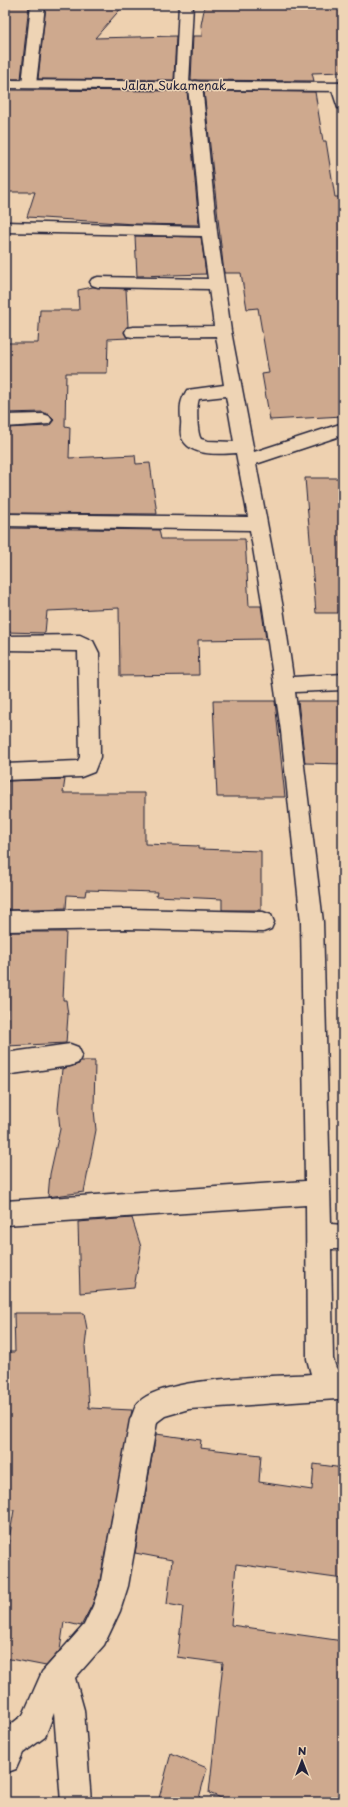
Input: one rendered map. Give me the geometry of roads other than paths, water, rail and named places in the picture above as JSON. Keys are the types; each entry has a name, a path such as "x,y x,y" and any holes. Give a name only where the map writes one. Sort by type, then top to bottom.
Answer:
{"street":[{"path":"29,84 38,5"},
{"path":"186,5 183,41 216,284 223,331 273,608 284,685 312,922 320,1359 325,1375 340,1386"},
{"name":"Jalan Sukamenak","path":"5,84 341,87"},
{"path":"341,87 343,105"},
{"path":"5,227 209,232"},
{"path":"98,282 185,285 216,284"},
{"path":"133,332 223,331"},
{"path":"234,389 192,394 188,402 189,434 195,443 204,446 246,453 343,429"},
{"path":"5,421 43,420"},
{"path":"5,520 258,524"},
{"path":"5,643 80,642 86,646 89,653 90,757 87,766 78,769 5,772"},
{"path":"284,685 343,682"},
{"path":"5,921 127,919 263,922"},
{"path":"5,1064 70,1055"},
{"path":"5,1213 318,1192"},
{"path":"318,1236 343,1237"},
{"path":"5,1758 12,1742 34,1726 52,1682 94,1635 111,1598 146,1413 158,1405 189,1396 340,1386"},
{"path":"59,1674 68,1710 76,1802"}]}
